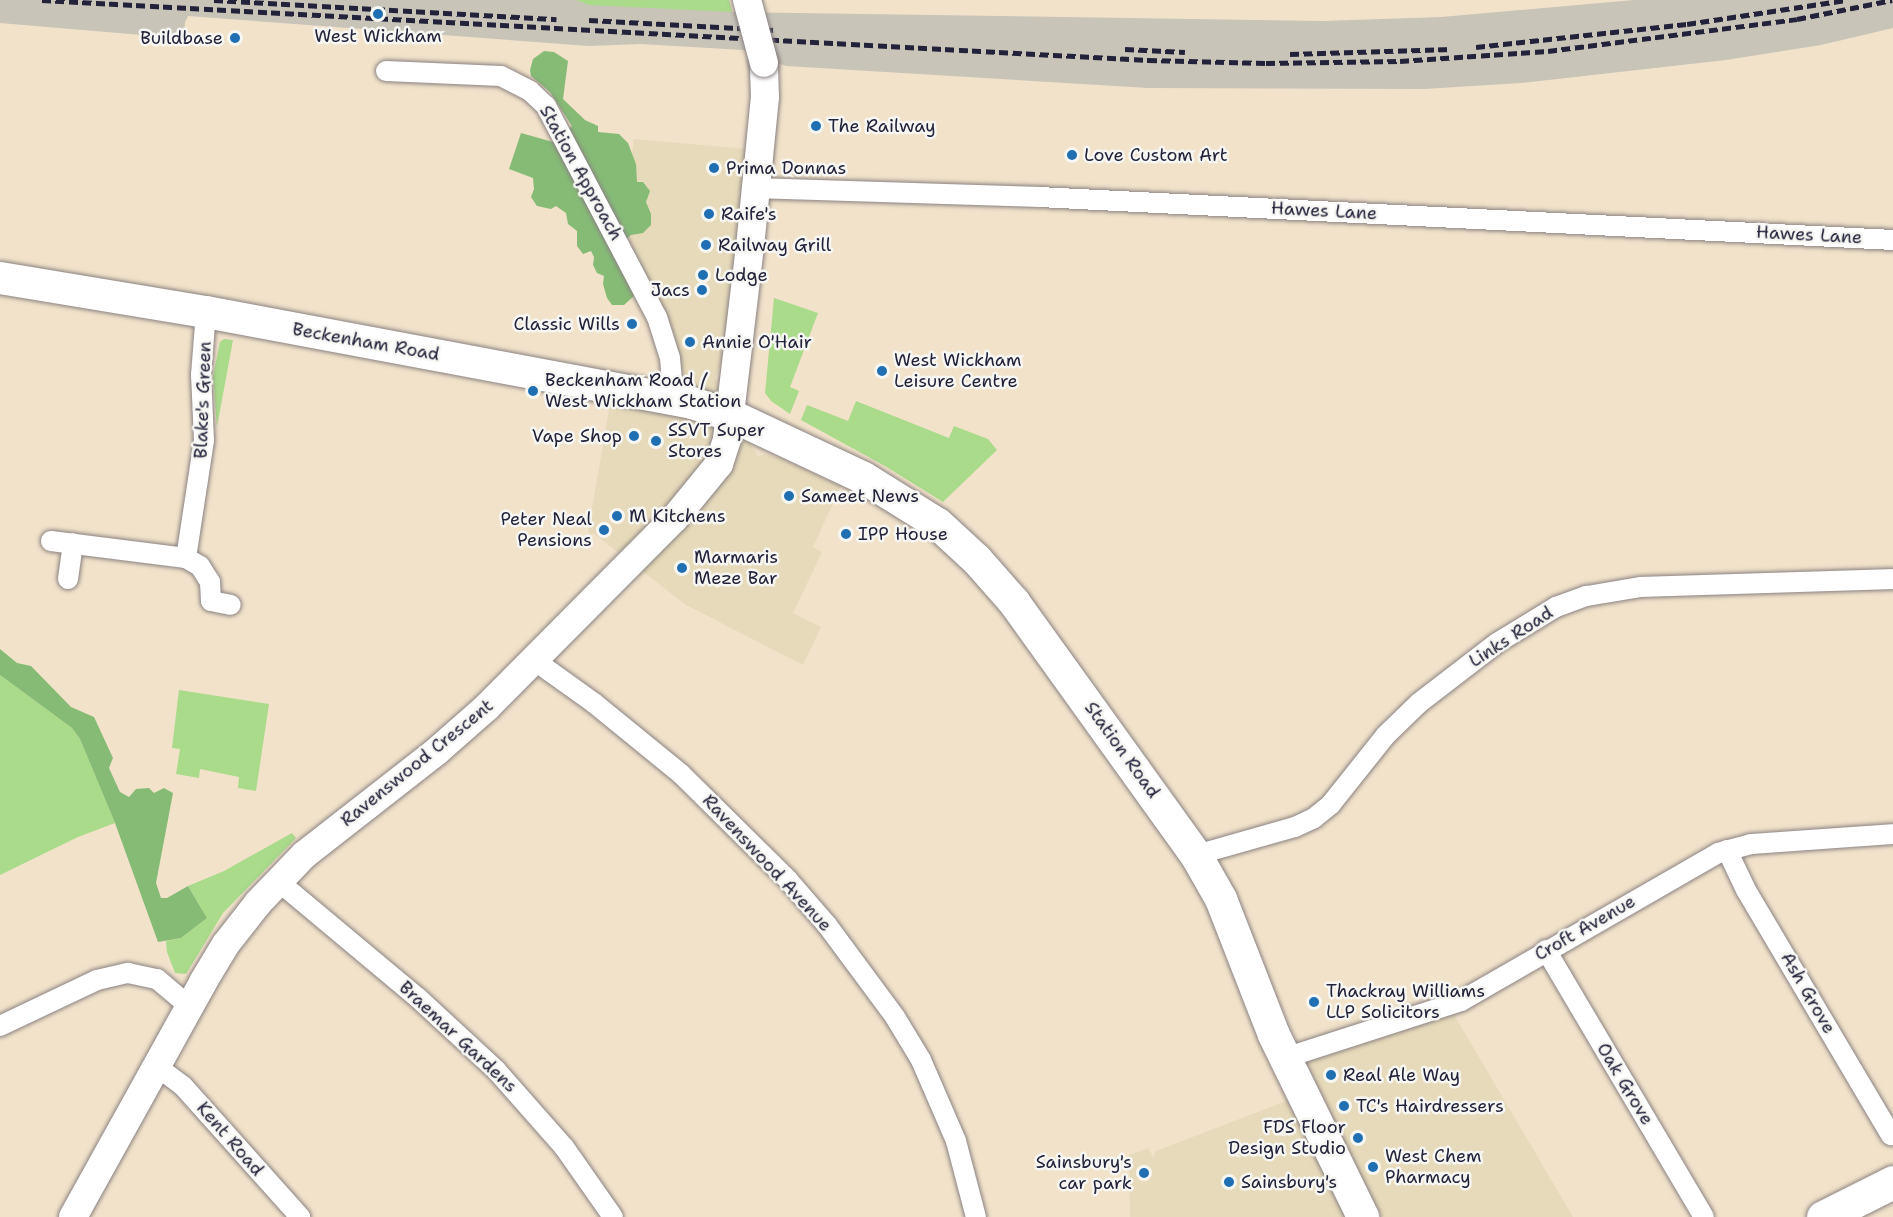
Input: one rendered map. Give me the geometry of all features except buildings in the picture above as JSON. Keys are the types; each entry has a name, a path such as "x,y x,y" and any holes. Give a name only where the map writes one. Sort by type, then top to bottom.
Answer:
{"highway":[{"path":"1823,1217 1893,1182"}],"main road":[{"name":"Beckenham Road","path":"0,278 206,312 669,398 730,415"},
{"name":"Station Road","path":"730,415 864,478 928,517 959,542 1023,614 1196,855 1225,907 1285,1058 1363,1217"}],"street":[{"name":"Ravenswood Crescent","path":"73,1217 155,1065 231,936 278,881 332,832 473,720 674,519 707,481 723,453 730,415 765,97 764,63 747,0"},
{"name":"Station Approach","path":"386,71 501,76 530,91 546,106 657,316 670,358 672,379 669,398"},
{"name":"Hawes Lane","path":"754,188 1040,198 1893,240"},
{"name":"Blake's Green","path":"186,558 204,440 201,375 206,312"},
{"path":"51,541 186,558 200,566 210,582 211,601 231,605"},
{"path":"68,579 74,543"},
{"name":"Links Road","path":"1196,855 1295,827 1314,818 1331,804 1385,736 1419,703 1497,644 1556,607 1587,596 1641,587 1893,579"},
{"name":"Ravenswood Avenue","path":"534,660 675,769 788,880 827,925 895,1017 929,1077 956,1141 976,1217"},
{"name":"Croft Avenue","path":"1285,1058 1449,1006 1477,993 1546,950 1727,850 1773,842 1893,834"},
{"name":"Ash Grove","path":"1727,850 1746,890 1891,1135"},
{"name":"Braemar Gardens","path":"278,881 429,1007 496,1071 564,1147 613,1217"},
{"name":"Oak Grove","path":"1546,950 1704,1217"},
{"path":"0,1026 97,981 128,973 157,979 189,1006"},
{"name":"Kent Road","path":"155,1065 183,1086 300,1217"}],"shaded area":[{"path":"0,0 729,0 732,12 1323,21 1441,17 1634,0 1893,0 1893,28 1821,45 1726,60 1521,83 1424,89 1148,88 786,66 743,50 641,44 589,46 188,16 185,22 184,38 177,38 0,23"},
{"path":"634,139 747,149 724,358 715,377 730,415 758,456 765,454 783,459 841,486 813,547 822,552 793,613 821,627 803,665 686,605 593,533 591,535 588,532 611,398 680,400 685,376 671,329 621,226"},
{"path":"1449,1006 1573,1217 1130,1217 1129,1155 1149,1148 1153,1158 1156,1151 1302,1095 1285,1058"}],"green space":[{"path":"576,0 729,0 732,12 589,5"},
{"path":"544,51 554,52 568,61 563,99 585,120 598,126 598,132 619,134 628,143 636,164 637,182 643,182 650,191 646,202 651,214 651,225 643,233 631,235 615,249 635,295 624,305 612,305 607,298 603,284 604,276 597,273 591,251 583,254 577,246 577,231 568,224 566,213 556,206 551,209 537,206 531,197 534,189 533,178 509,169 521,133 553,142 572,126 550,92 531,76 533,59"},
{"path":"774,298 818,313 790,387 799,391 790,414 771,401 765,393"},
{"path":"224,339 233,340 217,427 213,376 220,342"},
{"path":"856,401 949,438 954,426 988,439 997,450 943,502 885,466 801,420 807,405 848,421"},
{"path":"0,649 17,663 31,666 71,707 94,717 113,758 109,768 120,792 129,797 136,789 149,788 154,793 164,788 173,793 156,883 161,898 167,898 188,886 207,918 181,938 158,942 115,823 80,739 72,728 0,675"},
{"path":"0,675 72,728 80,739 115,823 78,837 0,875"},
{"path":"179,690 269,704 256,791 238,788 239,777 200,769 199,778 176,774 180,749 172,748"},
{"path":"292,833 296,838 223,913 186,974 175,973 167,952 166,941 181,938 207,918 188,886 224,871"}],"railway":[{"path":"42,0 1148,60 1266,63 1400,61 1548,51 1797,19 1892,0"},
{"path":"214,0 556,19"},
{"path":"1476,47 1687,24 1846,0"},
{"path":"589,20 775,30"},
{"path":"1125,49 1185,52"},
{"path":"1290,54 1452,49"}],"place":[{"name":"West Wickham","path":"378,14"},
{"name":"Buildbase","path":"235,38"},
{"name":"The Railway","path":"816,126"},
{"name":"Love Custom Art","path":"1072,155"},
{"name":"Prima Donnas","path":"714,168"},
{"name":"Raife's","path":"709,214"},
{"name":"Railway Grill","path":"706,245"},
{"name":"Lodge","path":"703,275"},
{"name":"Jacs","path":"702,290"},
{"name":"Classic Wills","path":"632,324"},
{"name":"Annie O'Hair","path":"690,342"},
{"name":"West Wickham Leisure Centre","path":"882,371"},
{"name":"Beckenham Road / West Wickham Station","path":"533,391"},
{"name":"Vape Shop","path":"634,436"},
{"name":"SSVT Super Stores","path":"656,441"},
{"name":"Sameet News","path":"789,496"},
{"name":"M Kitchens","path":"617,516"},
{"name":"Peter Neal Pensions","path":"604,530"},
{"name":"IPP House","path":"846,534"},
{"name":"Marmaris Meze Bar","path":"682,568"},
{"name":"Thackray Williams LLP Solicitors","path":"1314,1002"},
{"name":"Real Ale Way","path":"1331,1075"},
{"name":"TC's Hairdressers","path":"1344,1106"},
{"name":"FDS Floor Design Studio","path":"1358,1138"},
{"name":"West Chem Pharmacy","path":"1373,1167"},
{"name":"Sainsbury's car park","path":"1144,1173"},
{"name":"Sainsbury's","path":"1229,1182"}]}
